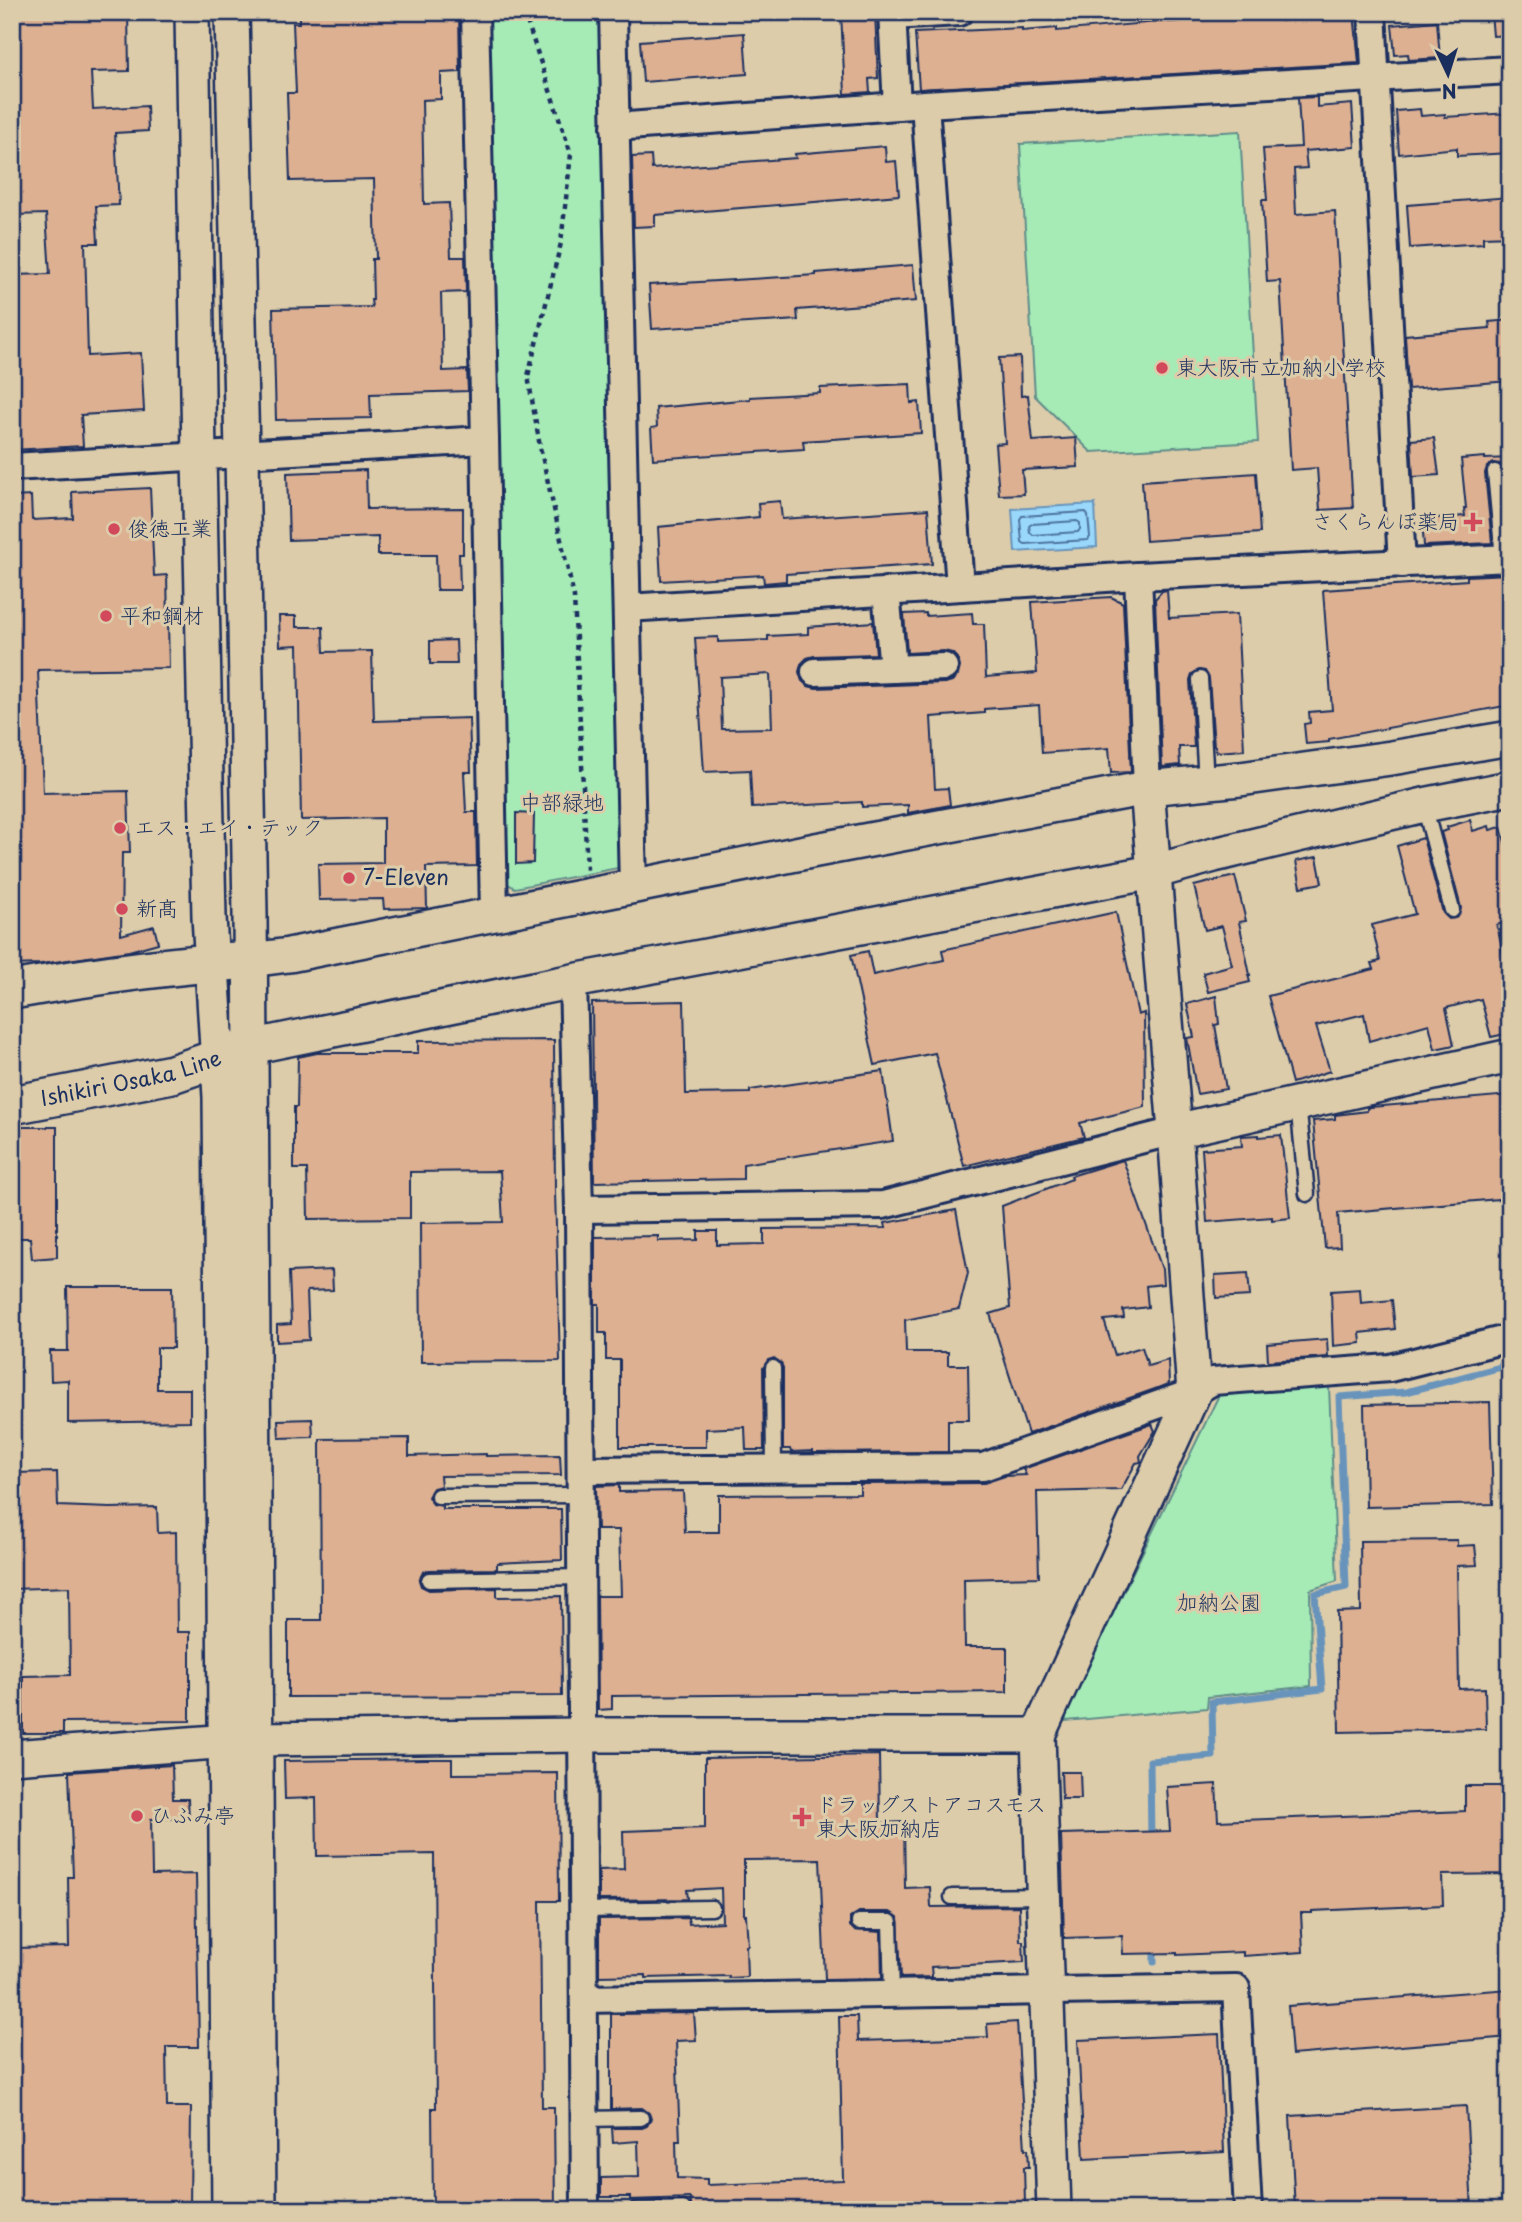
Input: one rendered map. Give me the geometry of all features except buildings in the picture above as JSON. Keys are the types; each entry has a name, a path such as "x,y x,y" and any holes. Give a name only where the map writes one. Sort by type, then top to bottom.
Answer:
{"main road":[{"path":"12,990 65,980 211,962 250,960"},
{"name":"Ishikiri Osaka Line","path":"12,1105 172,1074 234,1053"}],"street":[{"path":"192,12 198,457 211,962 234,1053"},
{"path":"232,12 250,960 234,1053 241,1740 259,2210"},
{"path":"475,12 494,914"},
{"path":"613,12 633,887"},
{"path":"897,106 892,14 959,12"},
{"path":"1372,12 1402,564"},
{"path":"615,127 925,104 1510,70"},
{"path":"925,104 960,587"},
{"path":"12,467 485,440"},
{"path":"626,608 1138,576 1506,558"},
{"path":"1055,2210 1038,1735 1194,1392 1147,788 1138,576"},
{"path":"886,591 893,669"},
{"path":"815,672 944,667"},
{"path":"250,960 289,955 817,850 1147,788 1391,758 1510,738"},
{"path":"234,1053 573,981 1153,872 1424,805 1507,792"},
{"path":"573,981 579,1209 585,2210"},
{"path":"579,1209 883,1205 1175,1131 1510,1056"},
{"path":"581,1483 774,1469 983,1467 1194,1392 1213,1381 1390,1368 1510,1338"},
{"path":"12,1757 241,1740 582,1735 1038,1735"},
{"path":"229,2210 241,1740"},
{"path":"584,1999 1236,1988 1248,2210"}],"lane":[{"path":"1495,472 1506,558"},
{"path":"1200,679 1206,782"},
{"path":"1424,805 1452,910"},
{"path":"1298,1103 1307,1194"},
{"path":"773,1368 774,1469"},
{"path":"438,1496 581,1483"},
{"path":"429,1580 582,1577"},
{"path":"952,1897 1044,1896"},
{"path":"583,1910 712,1908"},
{"path":"859,1922 890,1922 892,1994"},
{"path":"584,2119 641,2118"},
{"path":"636,2210 683,2208"}],"path":[{"path":"524,12 571,154 561,243 528,376 540,447 574,597 587,896"}],"green space":[{"name":"中部緑地","path":"485,12 602,12 623,867 515,888 503,881"},
{"path":"1240,131 1258,442 1091,452 1035,396 1020,144"},
{"name":"加納公園","path":"1329,1386 1337,1581 1310,1590 1311,1686 1208,1697 1207,1708 1066,1721 1065,1712 1219,1395"}],"water":[{"path":"1095,504 1097,547 1015,552 1012,509"}],"waterway":[{"path":"1151,1839 1150,1761 1213,1756 1212,1702 1322,1689 1315,1594 1346,1587 1339,1397 1406,1392 1501,1367 1510,1344"},
{"path":"1154,1945 1154,1962"}],"place":[{"name":"東大阪市立加納小学校","path":"1162,368"},
{"name":"さくらんぼ薬局","path":"1473,522"},
{"name":"俊徳工業","path":"114,529"},
{"name":"平和鋼材","path":"106,616"},
{"name":"エス・エイ・テック","path":"120,828"},
{"name":"7-Eleven","path":"349,878"},
{"name":"新髙","path":"122,909"},
{"name":"ひふみ亭","path":"137,1816"},
{"name":"ドラッグストアコスモス 東大阪加納店","path":"802,1817"}]}
